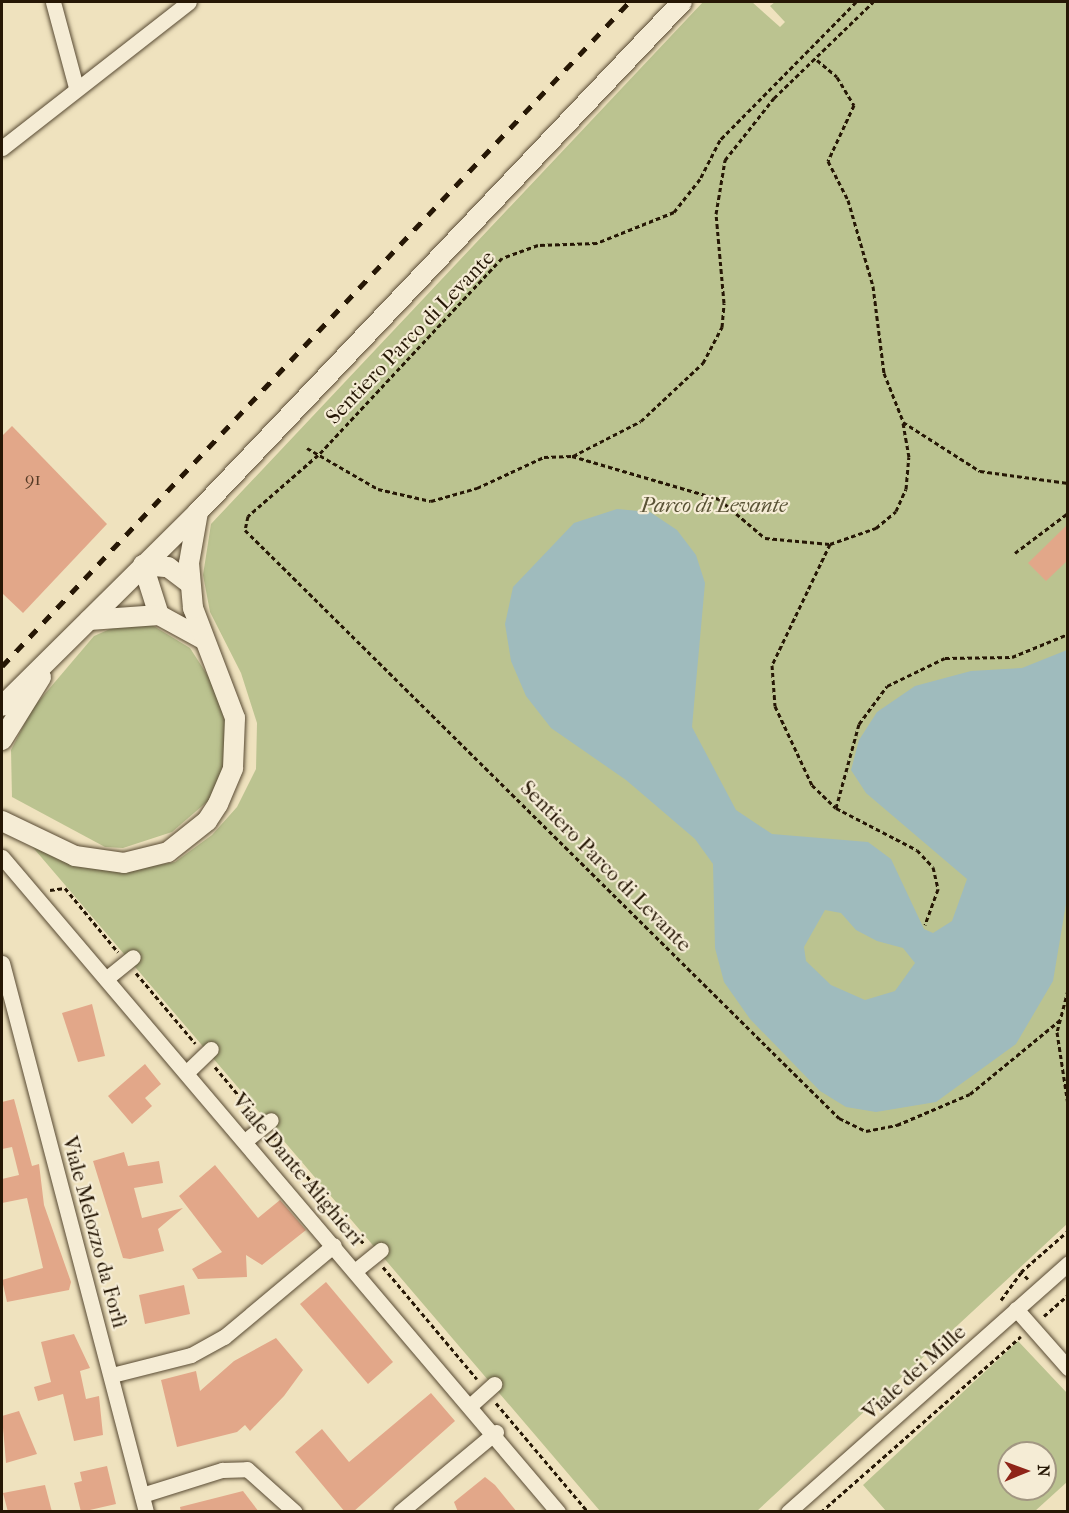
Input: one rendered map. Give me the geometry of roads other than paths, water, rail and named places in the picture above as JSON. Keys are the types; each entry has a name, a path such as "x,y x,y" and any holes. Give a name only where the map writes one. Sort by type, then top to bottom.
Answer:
{"street":[{"path":"53,2 76,87"},
{"path":"2,148 76,87 189,2"},
{"path":"2,706 198,512 682,2"},
{"path":"2,821 75,856 102,863 168,852 207,821 233,768 236,744 225,687 203,639 189,583 198,512"},
{"path":"143,565 168,567 189,583"},
{"path":"143,565 159,615"},
{"path":"89,620 159,615 203,639"},
{"path":"2,740 53,656"},
{"name":"Viale Dante Alighieri","path":"2,857 496,1432 558,1512"},
{"path":"107,978 130,959"},
{"name":"Viale Melozzo da Forlì","path":"2,963 146,1512"},
{"path":"187,1072 208,1052"},
{"path":"245,1141 268,1123"},
{"path":"111,1375 191,1355 224,1337 334,1245"},
{"path":"356,1270 377,1252"},
{"name":"Viale dei Mille","path":"788,1512 1068,1263"},
{"path":"1016,1309 1068,1368"},
{"path":"472,1404 491,1387"},
{"path":"400,1512 496,1432"},
{"path":"142,1495 222,1470 247,1468 295,1512"}],"water":[{"path":"617,509 650,512 677,530 696,555 705,583 692,727 736,810 772,834 868,842 891,859 924,929 933,933 952,921 967,879 866,793 851,770 859,740 877,712 915,686 971,671 1022,668 1067,650 1068,892 1053,981 1016,1044 936,1102 876,1112 846,1107 820,1091 750,1019 724,982 715,948 713,864 695,839 626,780 551,728 526,696 511,661 505,624 513,587 574,523","holes":["825,910 841,913 856,930 877,941 903,948 915,963 895,991 865,1000 831,985 806,961 804,947"]}],"railway":[{"path":"2,666 629,2"}],"park label":[{"name":"Parco di Levante","path":"714,505"}]}
